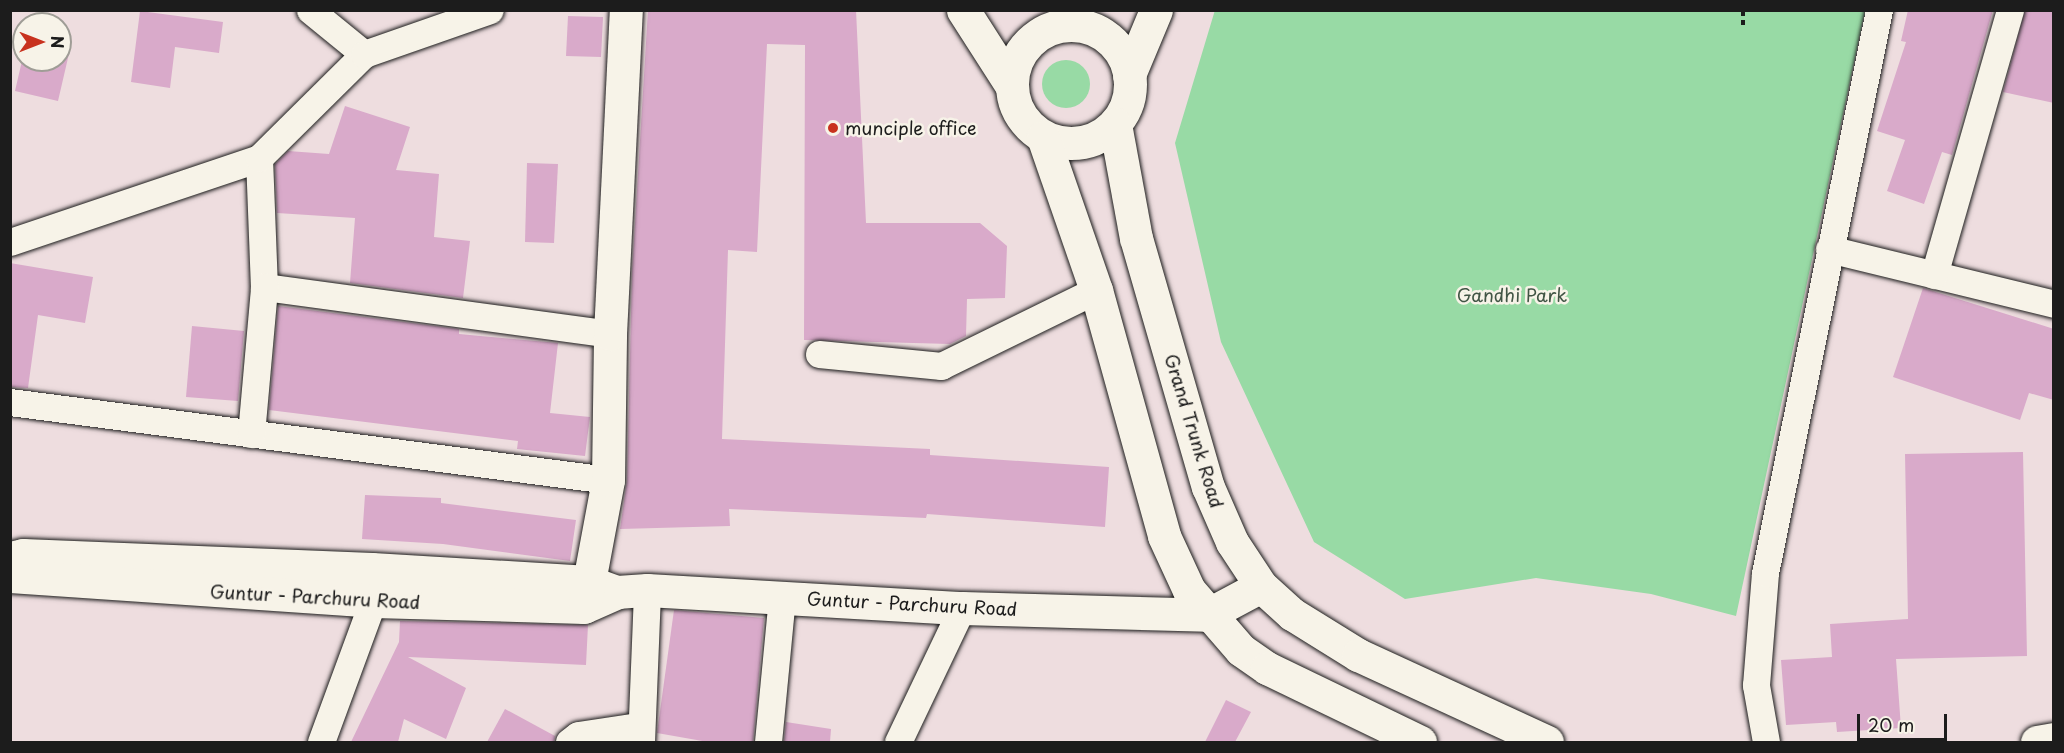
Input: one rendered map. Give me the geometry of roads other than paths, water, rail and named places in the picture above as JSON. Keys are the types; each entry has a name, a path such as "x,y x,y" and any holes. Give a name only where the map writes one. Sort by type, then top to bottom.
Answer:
{"street":[{"path":"310,10 364,54"},
{"path":"10,242 259,158 364,54 490,10"},
{"path":"569,742 578,735 640,734 609,593 610,334 626,10"},
{"path":"963,10 1014,72"},
{"path":"982,10 1014,72 1015,104 1026,123 1043,137 1067,144 1094,139 1115,124 1128,99 1129,75 1156,10"},
{"path":"1766,742 1756,685 1765,573 1879,10"},
{"path":"1934,275 2010,10"},
{"path":"1014,72 1028,42 1047,29 1091,19 1109,38 1129,75"},
{"name":"Grand Trunk Road","path":"1115,124 1136,238 1208,487 1232,542 1261,586 1292,614 1358,656 1547,742"},
{"path":"1043,137 1096,290 1164,536 1189,590 1207,615 1241,650 1267,668 1420,742"},
{"path":"251,434 264,287 259,158"},
{"path":"1829,249 2054,304"},
{"path":"264,287 610,334"},
{"path":"819,354 941,366 1096,290"},
{"path":"10,402 608,480"},
{"name":"Guntur - Parchuru Road","path":"10,558 216,577 373,602 609,593 782,596 962,608 1207,615"},
{"path":"321,742 373,602 372,569"},
{"name":"Guntur - Parchuru Road","path":"10,576 216,577 372,569 609,593"},
{"path":"1207,615 1261,586"},
{"path":"768,742 782,596"},
{"path":"898,742 962,608"},
{"path":"2037,742 2054,739"}],"place":[{"name":"munciple office","path":"833,128"}],"park label":[{"name":"Gandhi Park","path":"1512,295"}]}
